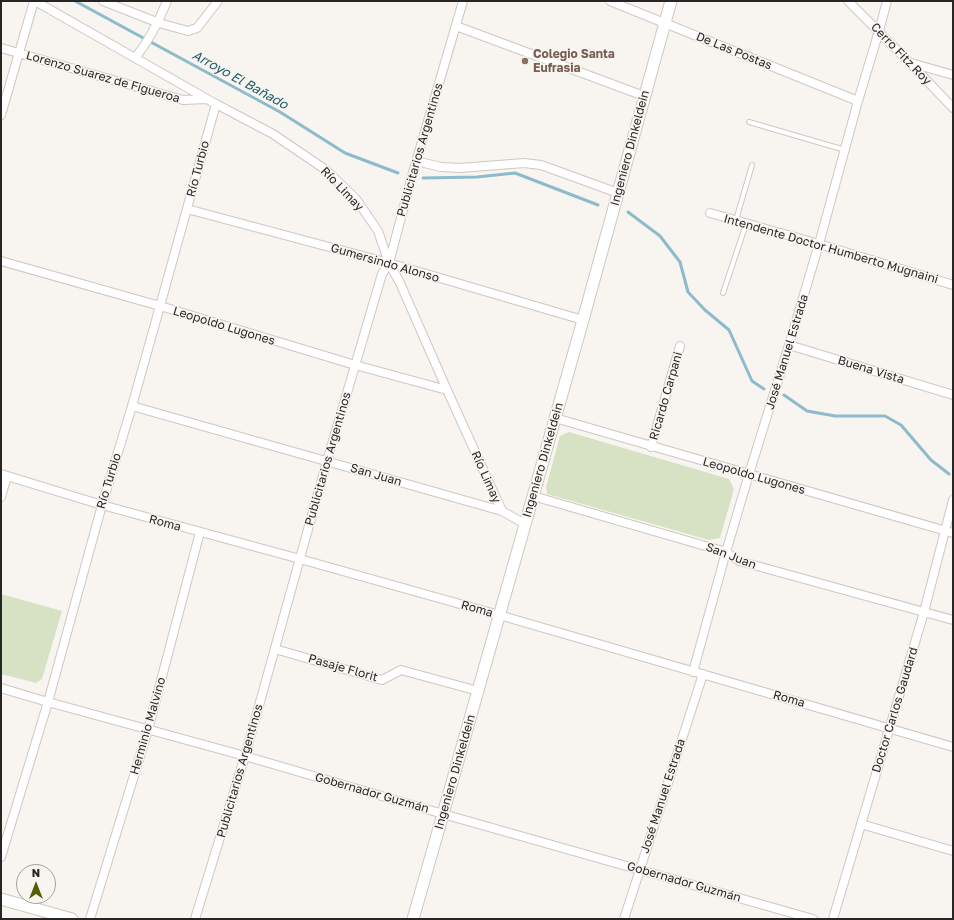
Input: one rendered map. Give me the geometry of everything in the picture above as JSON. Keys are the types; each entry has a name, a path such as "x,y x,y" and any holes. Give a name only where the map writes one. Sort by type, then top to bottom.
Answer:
{"main road":[{"name":"Ingeniero Dinkeldein","path":"413,919 583,320 671,1"},
{"path":"1,899 72,919"}],"street":[{"path":"1,115 34,1"},
{"name":"Río Limay","path":"34,1 206,99 273,134 326,170 356,199 378,231 389,263 400,283 502,511"},
{"path":"103,1 159,23 188,31 197,28 218,1"},
{"path":"135,58 143,49 159,23 167,1"},
{"name":"Publicitarios Argentinos","path":"195,919 245,756 355,365 382,274 389,263 416,161 463,1"},
{"name":"De Las Postas","path":"610,1 858,101"},
{"name":"Cerro Fitz Roy","path":"848,1 953,108"},
{"name":"José Manuel Estrada","path":"693,672 726,552 819,244 887,1"},
{"path":"456,26 644,96"},
{"name":"Lorenzo Suarez de Figueroa","path":"1,48 183,100 206,99"},
{"path":"910,63 953,75"},
{"name":"Río Turbio","path":"1,857 48,702 102,505 132,406 216,104"},
{"path":"416,161 440,167 460,168 524,163 541,165 618,193"},
{"name":"Gumersindo Alonso","path":"187,209 389,263 583,320"},
{"name":"Intendente Doctor Humberto Mugnaini","path":"710,213 819,244 953,285"},
{"name":"Leopoldo Lugones","path":"1,261 160,306 355,365 447,390"},
{"name":"Buena Vista","path":"789,345 953,395"},
{"name":"Ricardo Carpani","path":"651,446 680,346"},
{"name":"San Juan","path":"132,406 502,511 525,524"},
{"name":"Leopoldo Lugones","path":"555,418 949,532"},
{"path":"1,497 4,475"},
{"name":"Roma","path":"4,475 102,505 499,615 953,747"},
{"name":"San Juan","path":"533,496 726,552 739,561 953,620"},
{"name":"Doctor Carlos Gaudard","path":"833,919 949,532 953,500"},
{"name":"Herminio Malvino","path":"90,919 148,730 200,532"},
{"name":"Pasaje Florit","path":"275,649 382,680 401,670 478,692"},
{"name":"José Manuel Estrada","path":"624,919 703,674"},
{"name":"Gobernador Guzmán","path":"1,688 245,756 813,919"},
{"path":"861,824 953,851"}],"lane":[{"path":"749,122 845,150"},
{"path":"735,221 752,165"},
{"path":"723,293 746,224"}],"green space":[{"path":"569,432 729,479 734,489 720,538 709,540 547,494 546,487 560,436"},
{"path":"1,594 62,611 42,679 36,683 1,674"}],"waterway":[{"name":"Arroyo El Bañado","path":"75,1 280,112 345,153 398,173"},
{"name":"Arroyo El Bañado","path":"423,178 477,177 515,173 598,205"},
{"name":"Arroyo El Bañado","path":"628,212 660,236 680,262 688,292 705,310 729,330 752,381 764,389"},
{"name":"Arroyo El Bañado","path":"784,395 807,411 835,416 885,416 901,425 931,460 949,474"}],"place":[{"name":"Colegio Santa Eufrasia","path":"525,61"}]}
